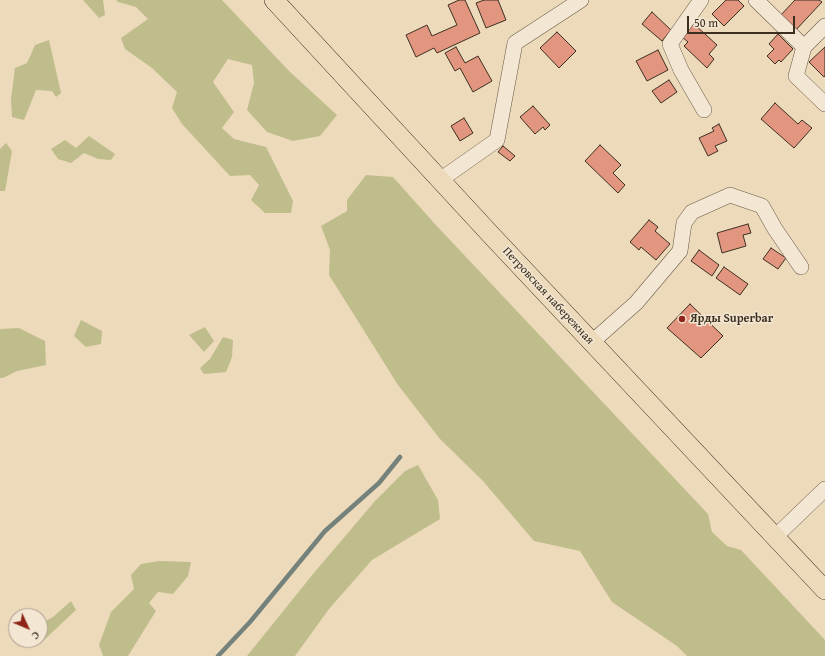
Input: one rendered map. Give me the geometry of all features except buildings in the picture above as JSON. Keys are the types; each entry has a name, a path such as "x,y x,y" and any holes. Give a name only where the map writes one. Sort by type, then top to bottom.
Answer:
{"main road":[{"name":"Петровская набережная","path":"274,0 440,180 825,590"}],"street":[{"path":"440,180 497,140 516,43 581,0"},
{"path":"701,0 670,44 681,70 704,110"},
{"path":"756,0 804,47"},
{"path":"825,26 804,47 796,76 825,104"},
{"path":"592,342 636,303 680,251 684,223 692,212 730,195 762,206 775,229 801,267"},
{"path":"775,537 822,498"}],"shaded area":[{"path":"83,0 103,0 105,15 99,18"},
{"path":"116,0 222,0 289,71 337,115 320,136 293,141 267,132 247,110 254,83 252,65 228,59 213,82 234,112 222,128 234,139 266,147 293,201 291,213 265,213 251,200 259,185 250,175 230,176 182,124 172,108 177,92 152,68 125,49 121,38 148,19 136,7 118,2"},
{"path":"49,40 61,93 56,97 52,91 36,90 24,120 12,117 11,99 15,68 27,63 35,45"},
{"path":"89,136 115,154 111,160 98,159 84,153 71,163 58,159 51,149 65,140 76,148"},
{"path":"6,143 12,151 5,191 0,191 0,149"},
{"path":"366,175 393,177 434,223 708,514 712,532 727,546 741,550 825,640 825,656 687,656 677,646 612,602 580,551 534,541 483,481 440,439 398,385 329,275 330,250 321,226 347,211 347,200"},
{"path":"81,320 102,331 101,344 86,347 74,336"},
{"path":"205,327 214,341 204,352 189,335"},
{"path":"19,328 45,341 46,365 17,371 0,378 0,329"},
{"path":"223,337 233,340 232,357 226,372 204,374 200,368 210,359"},
{"path":"418,465 438,500 440,519 372,560 329,609 295,656 247,656 313,574 375,501 405,471"},
{"path":"159,561 191,562 188,576 173,594 158,592 149,603 156,611 128,656 103,656 99,645 111,612 134,589 131,575 141,564"},
{"path":"71,601 76,610 48,636 48,620"}],"waterway":[{"path":"218,656 250,622 325,531 379,483 400,457"}],"place":[{"name":"Ярды Superbar","path":"682,319"}]}
